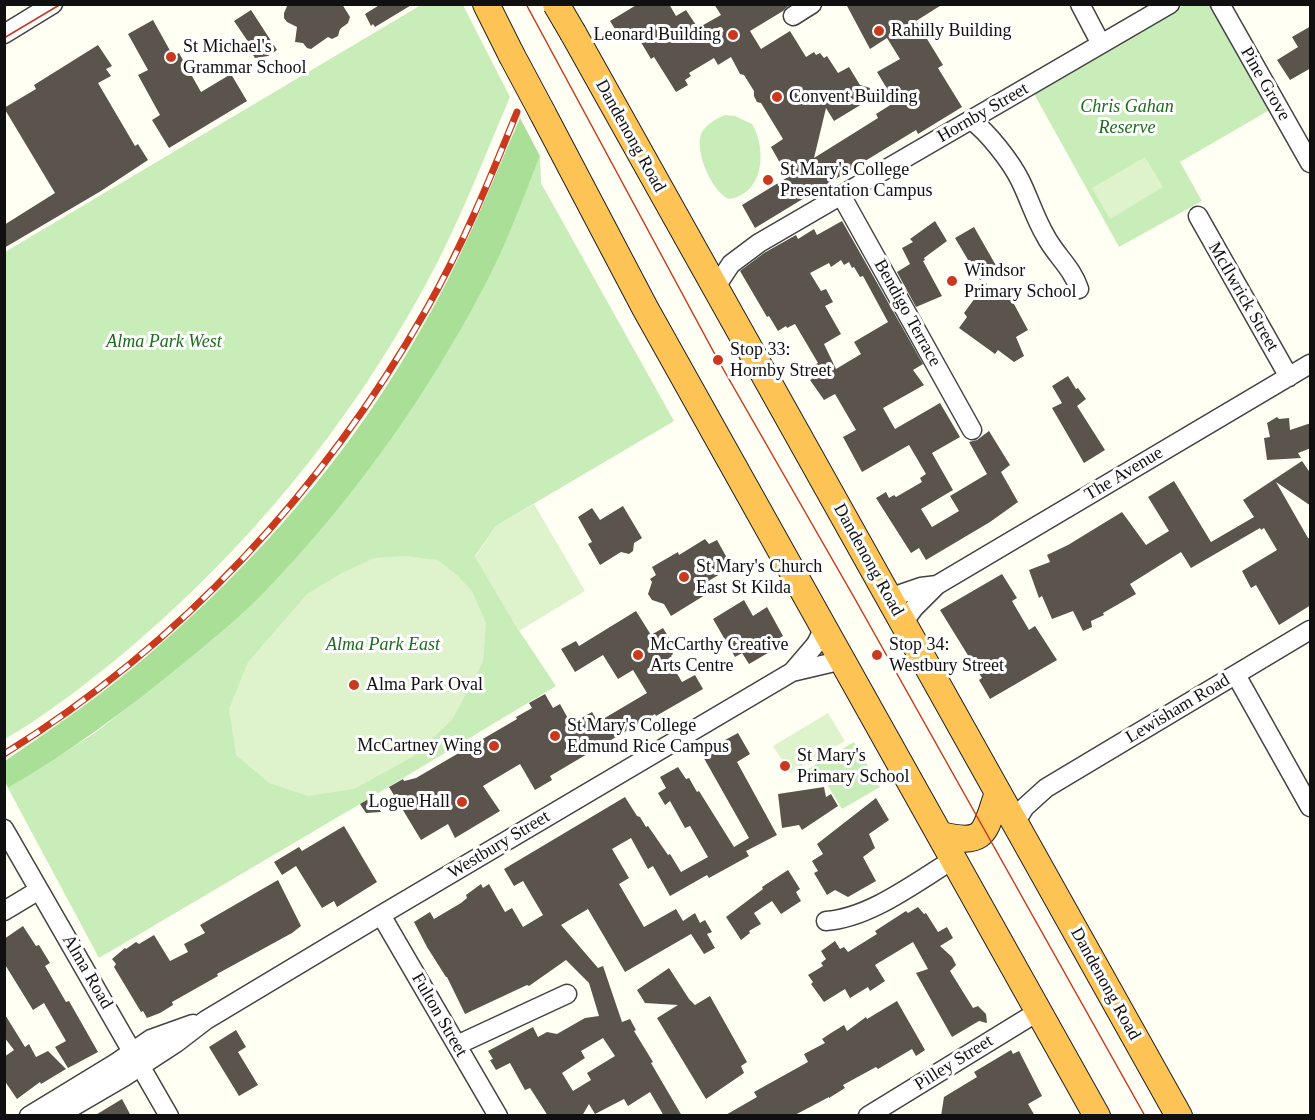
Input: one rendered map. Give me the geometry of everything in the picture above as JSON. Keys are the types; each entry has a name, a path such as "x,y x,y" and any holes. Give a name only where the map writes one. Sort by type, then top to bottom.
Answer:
{"highway":[{"path":"486,4 645,308 1097,1116"},
{"name":"Dandenong Road","path":"556,4 1179,1116"},
{"path":"941,835 962,840 978,836 986,825 998,794"}],"street":[{"path":"4,34 53,4"},
{"path":"793,16 812,4"},
{"path":"1080,4 1101,44"},
{"name":"Hornby Street","path":"715,288 731,264 759,243 1170,4"},
{"name":"Pine Grove","path":"1220,4 1311,163"},
{"path":"978,116 1019,178 1046,238 1073,273 1079,289"},
{"name":"Bendigo Terrace","path":"842,195 972,430"},
{"name":"McIlwrick Street","path":"1198,216 1289,377"},
{"name":"The Avenue","path":"903,623 914,608 938,585 1311,364"},
{"name":"The Avenue","path":"889,598 921,587 938,585"},
{"name":"Westbury Street","path":"792,672 816,644 824,628"},
{"name":"Lewisham Road","path":"1015,823 1025,807 1046,788 1311,630"},
{"name":"Westbury Street","path":"29,1116 136,1059 176,1043 206,1020 792,672 843,660"},
{"path":"1236,675 1311,807"},
{"name":"Lewisham Road","path":"998,794 1023,795 1046,788"},
{"name":"Alma Road","path":"4,829 168,1116"},
{"path":"826,921 840,920 864,911 954,859"},
{"path":"4,911 39,890"},
{"name":"Fulton Street","path":"381,915 498,1116"},
{"path":"457,1044 567,994"},
{"name":"Pilley Street","path":"868,1116 1039,1011"},
{"name":"Westbury Street","path":"57,1116 136,1059"}],"green space":[{"name":"Alma Park West","path":"421,5 463,5 510,97 460,215 426,284 396,337 328,438 251,531 209,575 165,617 78,690 5,739 5,252"},
{"name":"Chris Gahan Reserve","path":"1185,5 1214,5 1273,108 1180,162 1202,201 1119,247 1033,92"},
{"path":"725,115 735,116 752,124 759,141 760,152 759,172 755,182 741,195 731,199 721,194 715,187 705,168 700,148 700,139 704,129"},
{"path":"520,118 540,156 504,244 491,273 444,357 392,438 363,477 302,551 229,626 121,712 77,744 8,788 5,781 5,761 113,684 187,621 262,545 331,464 393,377 435,305 473,226"},
{"name":"Alma Park East","path":"540,156 541,183 674,421 496,526 475,556 518,629 556,686 99,958 8,788 95,733 215,637 492,271"},
{"path":"1145,157 1163,187 1110,219 1092,188"},
{"path":"534,504 585,591 519,631 475,557 496,526"},
{"name":"Alma Park Oval","path":"404,556 438,560 457,575 472,591 486,623 483,662 452,720 414,756 354,789 308,796 269,783 236,755 229,709 248,662 307,594 340,574 374,558"},
{"path":"828,713 845,741 790,773 773,746"},
{"path":"854,742 880,787 842,809 822,776 800,778 798,775"}],"building":[{"path":"288,4 342,4 350,17 348,23 340,29 338,36 332,39 328,37 311,49 303,43 295,42 297,27 284,18"},
{"path":"381,4 413,4 375,27 373,24 371,26 365,14"},
{"path":"638,4 669,4 676,16 686,10 698,28 721,15 714,4 790,4 783,11 750,31 761,49 790,31 806,57 814,52 816,55 820,53 824,58 827,56 838,73 849,67 860,85 870,88 867,101 834,121 826,108 814,158 878,118 876,114 895,102 877,72 900,59 887,38 870,49 846,4 943,4 916,21 943,65 938,68 962,107 918,134 916,130 755,228 742,205 788,177 771,147 783,139 761,103 757,102 754,91 744,75 740,74 731,57 718,65 714,58 689,73 691,76 685,80 688,85 676,92 654,57 651,59 636,34 623,42 610,21"},
{"path":"251,10 277,50 268,56 255,58 247,45 249,43 234,21"},
{"path":"153,20 173,56 179,53 201,92 231,74 247,101 169,148 152,120 160,115 138,75 148,70 128,34"},
{"path":"1311,26 1311,68 1290,80 1277,60 1298,47 1292,37"},
{"path":"98,45 112,66 106,69 111,76 98,83 135,146 138,144 148,160 101,191 4,248 4,225 55,193 4,108 36,89 34,85"},
{"path":"842,221 923,364 913,370 924,385 883,408 895,429 940,403 960,437 932,453 953,490 921,509 932,527 959,511 950,496 987,474 969,442 977,440 989,431 1010,465 1001,472 1018,502 990,522 926,560 919,548 911,553 876,498 886,492 889,498 894,495 896,497 922,482 920,478 926,474 909,445 862,472 843,437 856,430 835,394 824,400 810,380 812,379 807,369 818,363 795,324 778,331 769,316 767,317 740,271 764,253 796,235 798,239 814,229 817,235","holes":["841,260 844,265 849,262 860,277 863,276 888,322 854,342 861,354 836,369 824,344 841,334 825,306 833,302 826,289 821,291 810,273 829,263 831,267"]},
{"path":"935,221 947,241 923,261 942,296 916,307 897,272 910,264 902,248 913,242 910,239"},
{"path":"974,227 998,269 980,280 955,238"},
{"path":"986,283 994,299 1008,293 1028,330 1016,337 1024,356 1014,362 998,350 995,354 959,328 967,317 964,313"},
{"path":"1068,376 1086,399 1077,406 1105,450 1084,463 1052,408 1062,403 1052,386"},
{"path":"1277,417 1279,419 1289,418 1290,430 1311,423 1311,448 1298,453 1301,458 1267,460 1264,438 1270,437 1267,423"},
{"path":"1302,461 1311,474 1311,506 1276,482 1308,538 1311,539 1311,605 1279,625 1256,585 1251,588 1242,571 1277,550 1264,528 1261,530 1260,528 1191,568 1181,552 1130,584 1136,594 1091,621 1092,627 1083,631 1073,611 1052,619 1042,596 1039,598 1029,570 1050,562 1047,555 1122,512 1146,545 1169,531 1148,497 1174,481 1211,542 1254,517 1243,500"},
{"path":"623,506 642,538 634,543 633,551 629,554 621,552 600,565 588,544 592,542 578,517 592,508 600,520"},
{"name":"St Mary's Church East St Kilda","path":"705,539 709,544 717,540 732,567 705,583 710,592 671,616 664,604 652,600 648,594 652,582 650,579 656,575 652,567 678,552 679,555"},
{"path":"1002,574 1017,598 1012,601 1029,630 1035,626 1057,660 990,699 979,680 982,678 940,610"},
{"path":"744,600 753,616 767,607 783,636 769,644 773,650 749,664 742,653 735,657 713,619"},
{"name":"St Mary's College Edmund Rice Campus","path":"636,611 651,635 663,628 674,646 670,648 674,660 670,662 682,682 695,675 703,689 656,716 655,714 550,776 552,780 535,790 520,764 483,786 500,811 455,838 448,824 421,840 389,787 403,779 404,781 416,778 517,719 516,717 532,708 529,703 545,694 553,708 560,704 571,724 592,712 598,722 647,693 633,670 618,679 603,655 575,672 561,649 576,641 579,646"},
{"path":"738,733 750,754 737,762 777,835 746,851 749,856 709,878 707,875 670,896 653,866 648,869 631,838 612,849 629,878 619,884 644,927 676,909 683,921 695,913 700,923 705,920 712,932 707,934 715,948 704,954 691,934 625,972 588,909 561,925 598,968 603,966 622,1022 630,1019 636,1030 634,1031 653,1062 651,1063 682,1116 664,1116 650,1092 628,1106 624,1099 595,1114 589,1104 582,1116 548,1116 530,1088 525,1090 510,1063 496,1070 488,1051 533,1027 538,1037 547,1032 557,1034 585,1018 599,1016 589,983 566,960 529,986 465,1014 447,977 414,922 430,912 434,919 461,903 467,898 466,895 481,884 483,888 489,884 505,912 512,908 523,927 543,915 523,881 514,886 504,869 625,797 637,816 646,827 648,826 668,855 670,854 681,872 708,857 690,826 685,828 670,801 665,805 658,793 666,788 660,777 678,767 686,779 689,778 697,792 699,791 734,847 749,838 701,753","holes":["603,1038 615,1056 587,1073 591,1080 573,1091 562,1073 585,1058 581,1051"]},
{"path":"824,787 826,797 831,794 838,806 802,830 799,825 782,828 778,794"},
{"path":"372,797 381,812 366,813 360,804"},
{"path":"876,798 889,820 869,834 875,848 863,857 876,881 848,897 835,890 827,895 814,873 818,871 812,861 823,854 817,844"},
{"path":"344,826 377,882 337,907 334,901 322,908 296,866 282,875 274,862 299,847 302,851"},
{"path":"788,870 800,889 796,892 801,901 781,914 772,901 754,913 761,924 749,931 750,933 741,940 726,917 763,889 762,887"},
{"path":"278,880 301,926 217,974 218,976 172,1002 173,1005 160,1013 147,1018 114,967 116,964 112,959 125,948 136,942 139,944 154,935 170,961 188,952 184,944 205,933 200,925"},
{"path":"918,907 924,914 926,913 938,932 947,927 953,938 940,946 952,957 956,965 950,971 973,1008 978,1006 986,1014 987,1023 979,1021 952,1037 916,973 928,969 913,942 875,965 885,981 870,991 868,987 850,998 845,989 824,1002 811,984 813,982 808,975 823,966 821,963 826,959 821,951 835,941 840,949 844,947 848,952 877,934 875,931 906,911 908,913"},
{"path":"23,926 50,963 45,966 66,1002 69,1001 98,1052 68,1068 55,1047 66,1041 44,1003 33,1010 4,963 4,939"},
{"path":"669,968 695,1005 710,996 747,1062 741,1066 744,1073 706,1099 657,1018 678,1005 645,1003 637,990"},
{"path":"897,1001 925,1050 916,1056 912,1049 878,1069 876,1067 843,1085 845,1088 829,1098 793,1116 724,1116 757,1097 754,1092 808,1062 804,1054 825,1043 822,1039 831,1033 844,1025 847,1031 866,1017 867,1019"},
{"path":"4,1013 25,1047 29,1044 36,1057 48,1051 66,1069 41,1084 40,1082 17,1099 4,1080 4,1057 14,1050 4,1037"},
{"path":"236,1030 246,1047 238,1052 258,1085 239,1096 209,1047"},
{"path":"1011,1050 1013,1054 1019,1051 1042,1096 1028,1104 1035,1116 941,1116 944,1097 977,1077 974,1072"},
{"path":"122,1099 131,1116 94,1116"}],"tram line":[{"path":"4,38 61,4"},
{"path":"526,4 718,360 1145,1116"}],"railway":[{"path":"4,754 68,711 130,664 188,613 243,559 294,501 342,440 386,376 426,310 486,187 517,112"}],"place":[{"name":"Rahilly Building","path":"879,31"},
{"name":"Leonard Building","path":"733,35"},
{"name":"St Michael's Grammar School","path":"171,57"},
{"name":"Convent Building","path":"777,97"},
{"name":"St Mary's College Presentation Campus","path":"768,180"},
{"name":"Windsor Primary School","path":"952,281"},
{"name":"Stop 33: Hornby Street","path":"718,360"},
{"name":"St Mary's Church East St Kilda","path":"684,577"},
{"name":"McCarthy Creative Arts Centre","path":"638,655"},
{"name":"Stop 34: Westbury Street","path":"877,655"},
{"name":"Alma Park Oval","path":"354,685"},
{"name":"St Mary's College Edmund Rice Campus","path":"555,736"},
{"name":"McCartney Wing","path":"494,746"},
{"name":"St Mary's Primary School","path":"785,766"},
{"name":"Logue Hall","path":"462,802"}]}
